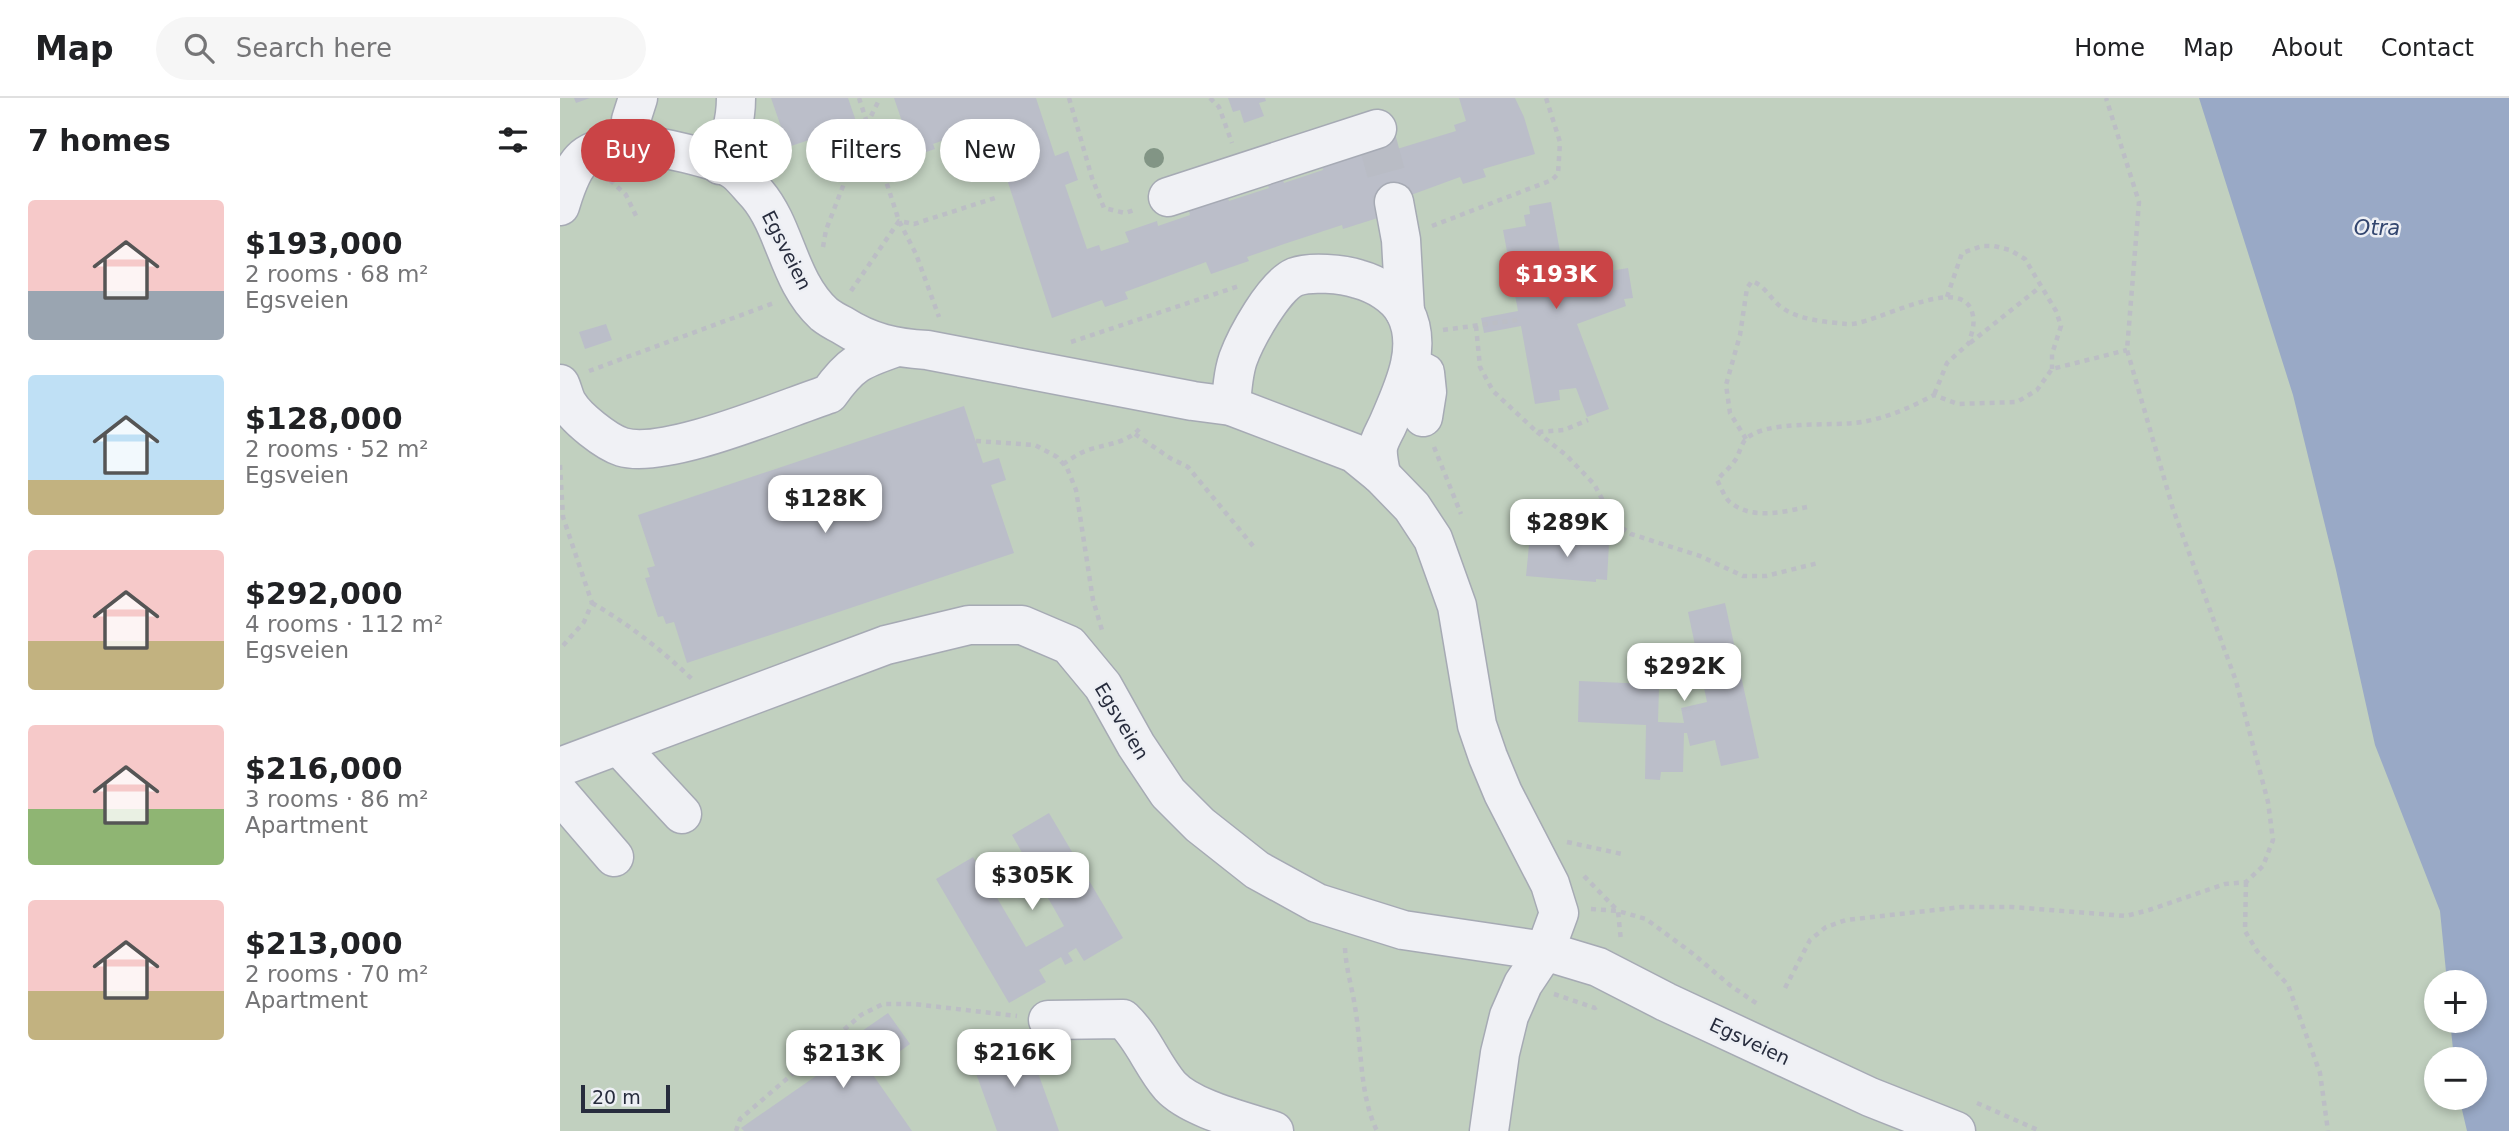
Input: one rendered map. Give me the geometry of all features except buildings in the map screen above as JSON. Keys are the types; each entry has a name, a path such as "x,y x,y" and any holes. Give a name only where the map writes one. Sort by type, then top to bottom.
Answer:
{"street":[{"path":"631,119 638,98"},
{"path":"735,119 736,98"},
{"path":"1168,197 1242,173 1378,121"},
{"path":"560,206 566,184 581,162"},
{"name":"Egsveien","path":"745,182 760,197 780,235 797,280 824,314 863,338 894,348 927,350 1231,406 1354,453 1381,474 1412,507 1433,539 1457,606 1477,725 1503,793 1550,884 1559,913"},
{"path":"1381,474 1378,448 1409,338 1401,240 1394,202"},
{"path":"1231,406 1238,359 1252,329 1273,296 1295,277 1348,275 1374,284 1395,300 1425,373 1427,392 1423,417"},
{"name":"Egsveien","path":"560,384 569,405 596,432 623,447 660,448 702,438 829,394 859,360 894,348"},
{"name":"Egsveien","path":"560,767 887,646 970,625 1022,625 1069,645 1103,686 1136,745 1168,793 1200,825 1257,870 1317,903 1403,930 1545,951 1598,967 1665,1002 1858,1091 1964,1116"},
{"path":"619,746 682,814"},
{"path":"560,794 614,857"},
{"path":"1489,1131 1500,1053 1509,1016 1523,984 1545,951 1559,913"},
{"path":"1048,1020 1123,1019 1141,1041 1156,1068 1178,1094 1206,1108 1274,1131"}],"path":[{"path":"859,98 865,119"},
{"path":"870,119 880,98"},
{"path":"1069,98 1092,178 1104,208 1125,213 1168,197"},
{"path":"1210,98 1219,107 1242,173"},
{"path":"1431,226 1552,180 1559,174 1560,142 1546,98"},
{"path":"1785,988 1810,940 1826,927 1846,920 1962,907 2012,907 2126,916 2225,884 2246,882 2263,866 2273,840 2268,802 2236,681 2173,509 2127,350 2138,202 2106,98"},
{"path":"612,182 626,195 638,220"},
{"path":"560,384 596,367 805,289 817,279 826,230 845,182"},
{"path":"886,182 899,221 916,254 941,323"},
{"path":"899,221 914,224 998,197"},
{"path":"850,292 899,221"},
{"path":"1934,395 1958,404 2017,402 2037,390 2052,369 2052,354 2061,326 2056,311 2025,259 2010,250 1982,246 1962,253 1947,296"},
{"path":"1746,439 1730,413 1726,385 1740,335 1747,288 1752,281 1761,285 1783,309 1807,318 1851,325 1904,306 1947,296 1960,300 1973,315 1969,343"},
{"path":"1068,343 1244,285"},
{"path":"1807,507 1771,514 1749,512 1729,503 1717,480 1736,460 1746,439 1766,429 1810,423 1836,425 1864,422 1915,405 1934,395 1947,363 2040,287"},
{"path":"1409,338 1517,320"},
{"path":"1476,326 1480,367 1493,391 1594,484 1615,523 1631,534 1700,556 1743,576 1766,576 1818,563"},
{"path":"2052,369 2127,350"},
{"path":"1063,464 1085,451 1122,442 1135,434 1148,419"},
{"path":"1537,432 1564,430 1588,420"},
{"path":"1135,434 1188,467 1253,546"},
{"path":"976,441 1035,445 1057,457 1063,464 1076,490 1093,600 1104,638 1104,653 1092,673"},
{"path":"560,465 563,517 592,603 584,622 560,649"},
{"path":"592,603 615,616 678,665 699,685"},
{"path":"1559,841 1622,854"},
{"path":"2246,882 2245,931 2257,951 2288,985 2319,1073 2328,1131"},
{"path":"1559,913 1597,908 1646,919 1760,1006"},
{"path":"1618,911 1622,929 1619,948"},
{"path":"1345,948 1346,972 1355,1006 1366,1095 1377,1131"},
{"path":"736,1131 740,1119 861,1014 883,1004 914,1004 1048,1020"},
{"path":"1964,1116 2040,1131"}],"green space":[{"path":"560,98 2378,98 2509,1131 560,1131"}],"water":[{"name":"Otra","path":"2199,98 2509,98 2509,1131 2467,1131 2462,1110 2487,1110 2487,1047 2453,1047 2451,1033 2487,1033 2487,970 2446,970 2440,911 2375,745 2293,395"}],"tunnel":[{"path":"1376,136 1394,202"}]}
